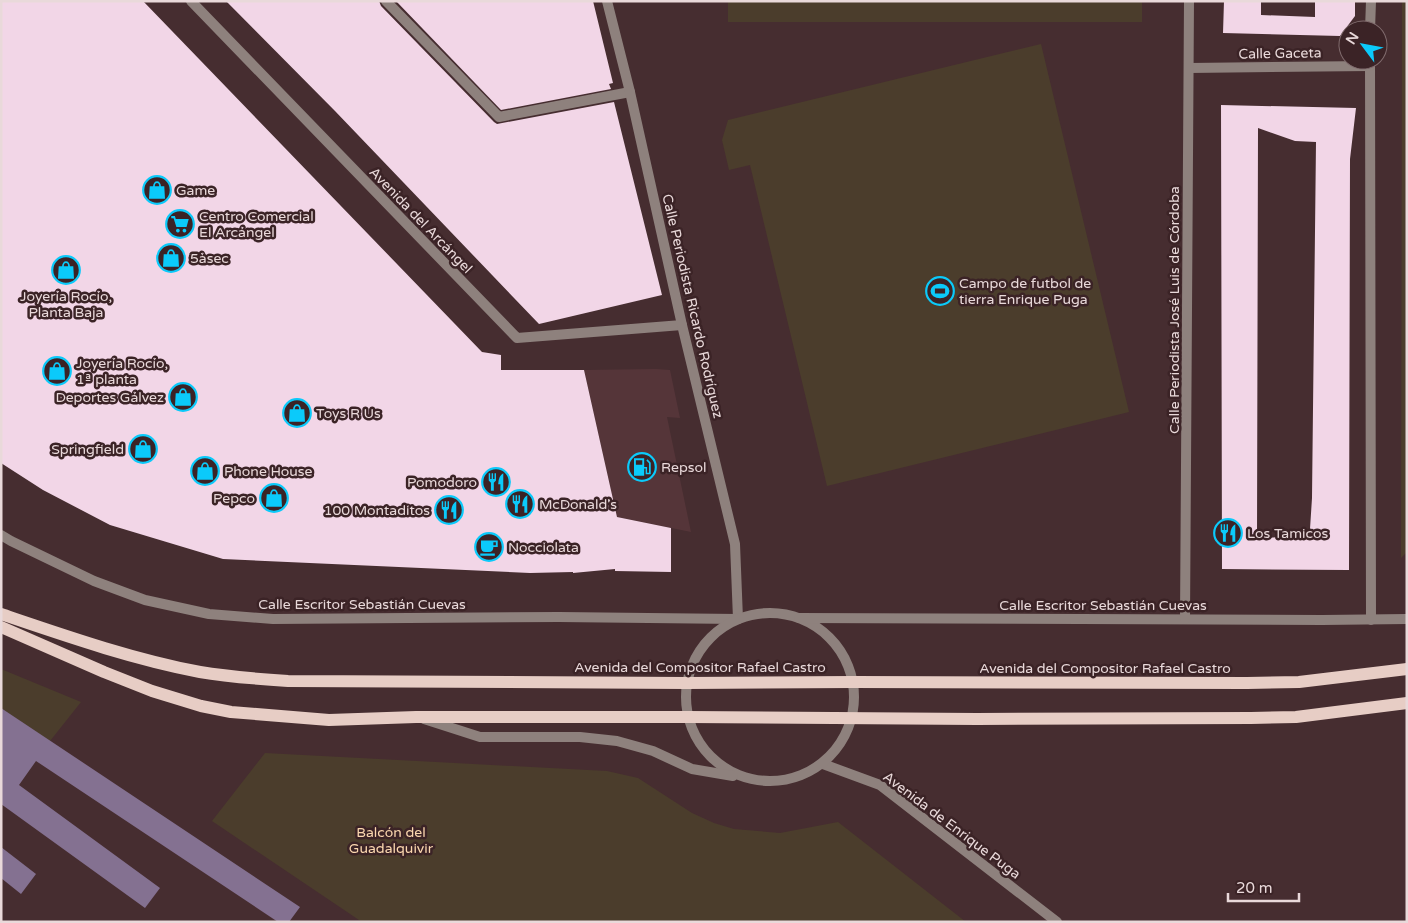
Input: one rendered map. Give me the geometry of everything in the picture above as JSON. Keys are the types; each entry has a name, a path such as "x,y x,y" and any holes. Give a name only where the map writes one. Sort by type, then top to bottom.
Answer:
{"main road":[{"name":"Avenida del Compositor Rafael Castro","path":"1,614 115,651 160,663 200,672 242,678 288,680 687,683 1264,683 1308,681 1407,669"},
{"path":"1,627 152,691 201,706 231,712 329,720 416,717 1251,718 1296,717 1407,704"}],"street":[{"name":"Avenida del Arcángel","path":"191,1 516,338 682,325"},
{"path":"386,1 500,117 630,92"},
{"name":"Calle Periodista Ricardo Rodríguez","path":"608,1 682,325 735,544 738,619"},
{"name":"Calle Periodista José Luis de Córdoba","path":"1185,619 1189,1"},
{"path":"1370,20 1371,1"},
{"name":"Calle Gaceta","path":"1189,68 1338,64"},
{"path":"1370,70 1371,620"},
{"name":"Calle Escritor Sebastián Cuevas","path":"1,535 94,581 145,600 209,614 273,619 559,617 738,619"},
{"path":"416,717 480,737 580,737 617,740 653,751 692,768 741,778 770,783 798,778 823,764 839,747 852,718 855,704 854,682 843,653 824,632 799,618 779,613 758,614 738,619 714,634 696,656 687,683 686,708 688,717 703,749 716,763 741,778"},
{"name":"Calle Escritor Sebastián Cuevas","path":"799,618 1407,619"},
{"name":"Avenida de Enrique Puga","path":"823,764 880,785 1057,922"}],"shaded area":[{"name":"Repsol","path":"584,370 670,370 680,418 667,417 691,532 617,517"},
{"path":"1,708 300,907 289,922 278,922 36,761 19,785 160,888 145,908 1,804"},
{"path":"1,847 36,874 21,894 1,878"}],"green space":[{"path":"728,1 1142,1 1142,22 728,22"},
{"path":"1402,1 1407,1 1407,552 1401,558"},
{"name":"Campo de futbol de tierra Enrique Puga","path":"1041,44 1129,412 827,486 750,165 729,170 722,140 728,120"},
{"path":"1,669 81,702 50,741 1,708"},
{"name":"Balcón del Guadalquivir","path":"265,753 607,771 638,778 692,813 714,823 734,829 780,833 838,822 966,922 362,922 212,821"}],"building":[{"name":"Centro Comercial El Arcángel","path":"1,1 143,1 482,352 501,355 501,370 584,370 617,517 671,528 671,572 615,571 615,569 573,573 530,573 223,559 110,525 43,490 1,463"},
{"path":"226,1 379,1 381,6 497,124 614,102 662,295 539,324 335,111"},
{"path":"396,1 593,1 613,83 609,84 611,89 501,110"},
{"path":"1224,1 1261,1 1261,15 1315,17 1315,1 1355,1 1355,16 1352,20 1338,20 1338,36 1223,33"},
{"path":"1221,105 1356,108 1350,159 1349,570 1222,569","holes":["1258,128 1295,141 1316,142 1312,498 1310,529 1291,536 1257,539"]}],"place":[{"name":"Game","path":"157,190"},
{"name":"Centro Comercial El Arcángel","path":"180,224"},
{"name":"5àsec","path":"171,258"},
{"name":"Joyería Rocío, Planta Baja","path":"66,270"},
{"name":"Campo de futbol de tierra Enrique Puga","path":"940,291"},
{"name":"Joyería Rocío, 1ª planta","path":"57,371"},
{"name":"Deportes Gálvez","path":"183,397"},
{"name":"Toys R Us","path":"297,413"},
{"name":"Springfield","path":"143,449"},
{"name":"Repsol","path":"642,467"},
{"name":"Phone House","path":"205,471"},
{"name":"Pomodoro","path":"496,482"},
{"name":"Pepco","path":"274,498"},
{"name":"McDonald's","path":"520,504"},
{"name":"100 Montaditos","path":"449,510"},
{"name":"Los Tamicos","path":"1228,533"},
{"name":"Nocciolata","path":"489,547"}]}
